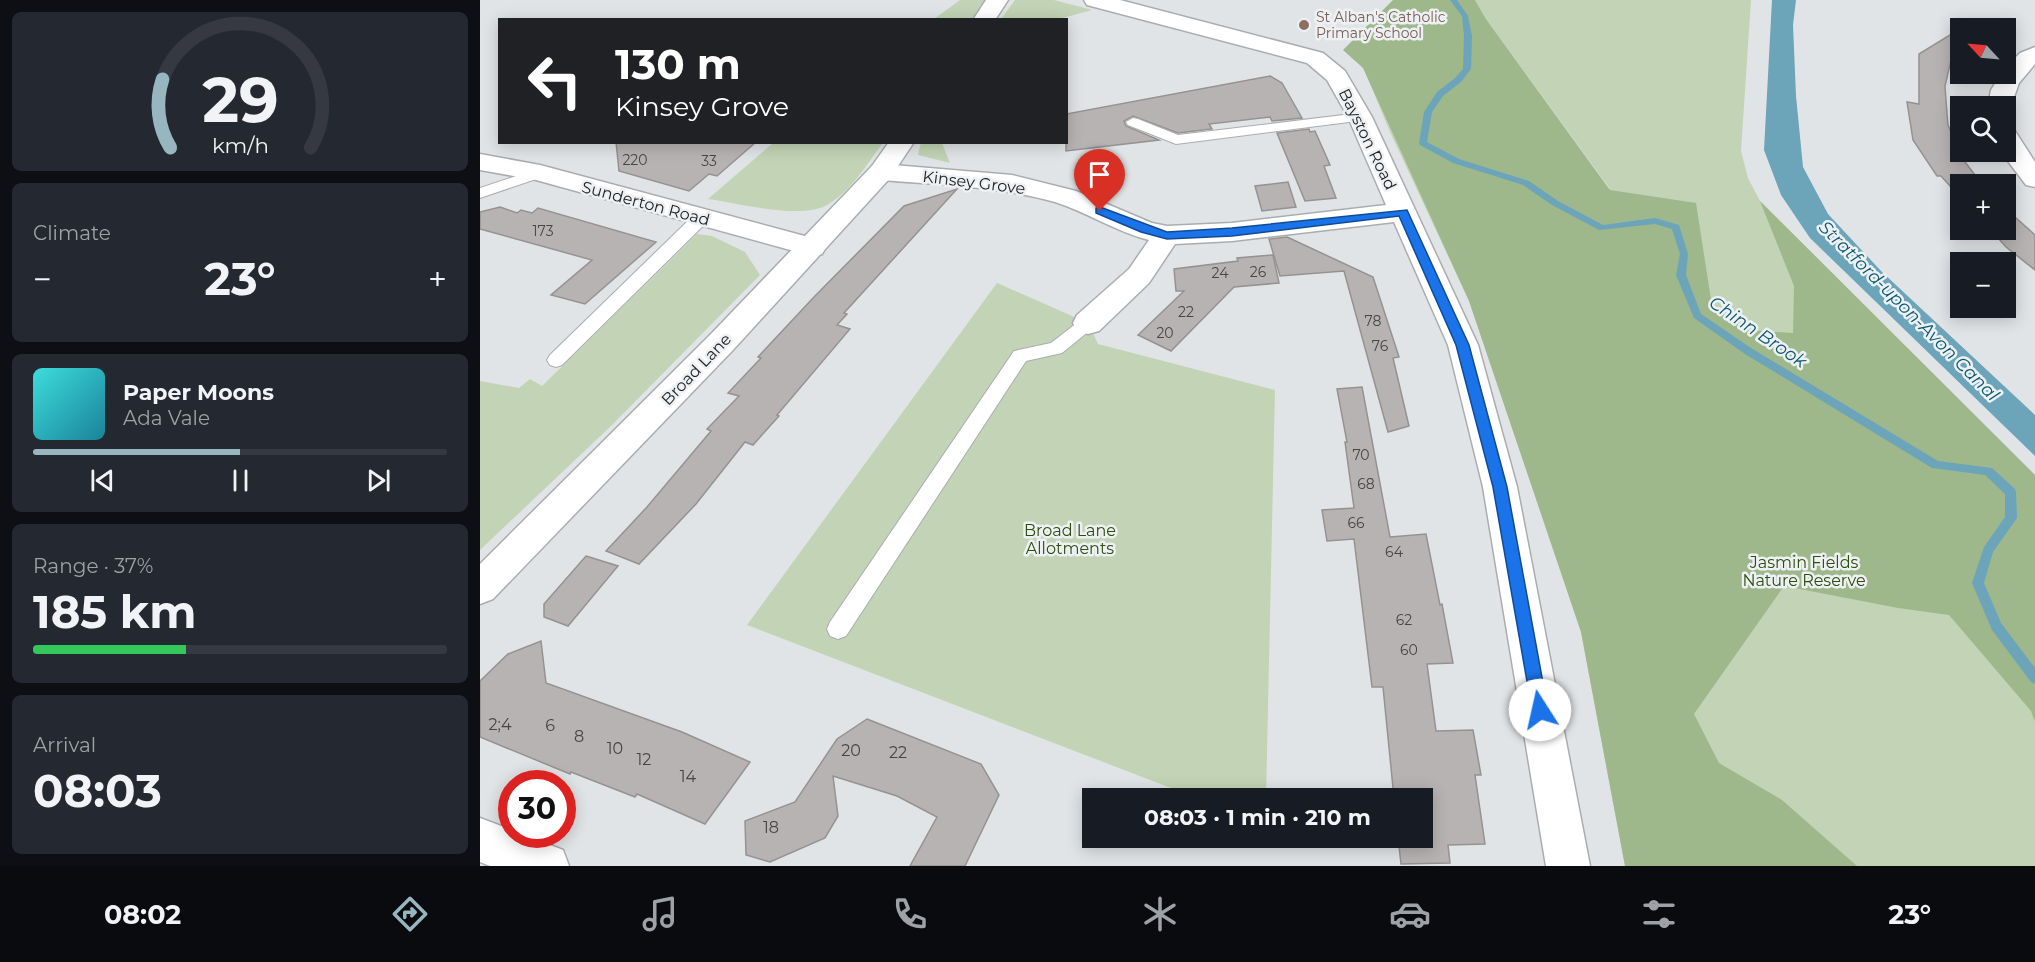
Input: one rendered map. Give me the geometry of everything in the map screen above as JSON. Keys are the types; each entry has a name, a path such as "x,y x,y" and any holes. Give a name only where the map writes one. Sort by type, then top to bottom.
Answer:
{"street":[{"path":"985,18 996,0"},
{"name":"Bayston Road","path":"1095,0 1315,58 1337,76 1360,117 1462,345 1500,487 1568,866"},
{"path":"2004,96 2014,70 2023,60 2035,54"},
{"name":"Broad Lane","path":"480,588 812,247 881,172 901,144"},
{"path":"2016,155 2035,179"},
{"name":"Sunderton Road","path":"480,162 540,173 812,247"},
{"name":"Kinsey Grove","path":"881,172 1012,183 1067,197 1145,230 1167,235 1232,232 1403,212"},
{"path":"1088,323 1139,276 1167,235"},
{"path":"480,840 547,866"}],"lane":[{"path":"1133,122 1176,140 1360,117"},
{"path":"480,193 540,173"},
{"path":"556,360 701,218"},
{"path":"838,629 1020,356 1056,348 1088,323"}],"green space":[{"path":"960,0 985,0 973,18 935,18"},
{"path":"1015,0 1054,0 1092,10 1063,18 1002,18"},
{"name":"Jasmin Fields Nature Reserve","path":"1393,0 1475,0 1486,19 1610,190 1696,203 1712,306 1747,330 1793,333 1794,286 1760,201 2035,475 2035,722 2031,711 1949,615 1898,608 1784,586 1694,714 1719,763 1782,800 1857,866 1625,866 1581,632 1469,301 1363,68 1343,50"},
{"name":"Jasmin Fields Nature Reserve","path":"1475,0 1751,0 1741,151 1748,178 1760,201 2035,475 2035,866 1625,866 1581,632 1469,301 1390,132 1363,67 1610,189 1486,19"},
{"path":"772,144 882,144 844,192 827,205 816,209 786,211 708,199"},
{"path":"921,144 942,144 950,163 918,155"},
{"path":"697,234 712,236 745,252 760,275 612,425 480,550 480,381 519,388 530,379 542,386"},
{"name":"Broad Lane Allotments","path":"997,283 1088,323 1098,344 1275,390 1266,788 1171,788 747,625"}],"water":[{"name":"Stratford-upon-Avon Canal","path":"1772,0 1796,0 1793,25 1796,96 1803,167 1828,214 1882,272 2035,415 2035,456 1810,238 1781,195 1764,150"}],"building":[{"path":"1950,35 1950,64 1945,86 1950,129 1950,162 1965,162 1974,174 1950,174 1950,186 1941,176 1937,176 1913,140 1907,102 1919,104 1919,54"},
{"path":"1270,76 1282,83 1302,118 1272,121 1270,117 1209,124 1212,129 1178,133 1133,116 1124,121 1126,126 1159,140 1066,151 1068,114"},
{"path":"1309,129 1310,132 1315,131 1330,165 1324,166 1336,198 1305,201 1277,133"},
{"path":"616,144 754,144 717,176 709,174 689,191 619,171"},
{"path":"1288,182 1296,207 1262,211 1255,186"},
{"path":"957,189 844,313 847,314 837,325 850,329 777,415 779,416 753,445 745,442 696,504 639,564 606,551 647,507 711,431 707,429 739,396 728,393 814,297 904,206"},
{"path":"500,207 517,213 521,210 532,213 538,208 656,242 585,304 551,295 592,260 480,229 480,212"},
{"path":"2016,218 2035,235 2035,270 2016,255 2016,252 2006,247 2000,240 2016,240"},
{"path":"1287,237 1373,277 1399,357 1393,358 1409,426 1388,432 1344,271 1280,276 1269,239"},
{"path":"1273,255 1279,283 1234,287 1171,351 1138,335 1184,291 1176,291 1174,269 1238,261 1237,258"},
{"path":"1362,387 1390,537 1426,534 1453,663 1427,664 1436,731 1473,730 1481,775 1475,775 1485,844 1448,845 1450,863 1401,864 1399,848 1433,848 1433,788 1393,788 1383,687 1372,687 1354,539 1327,541 1322,510 1354,508 1345,442 1347,442 1337,389"},
{"path":"586,556 618,566 568,626 544,617 544,604"},
{"path":"541,641 546,683 682,732 750,762 705,824 637,794 635,797 576,774 576,770 560,770 480,737 480,681 508,654"},
{"path":"867,719 981,764 999,795 965,866 910,866 937,817 897,796 833,776 838,816 825,838 770,862 746,855 745,821 795,802 837,739"}],"waterway":[{"name":"Chinn Brook","path":"1453,0 1465,16 1468,36 1467,69 1458,80 1440,94 1428,112 1423,143 1456,161 1526,183 1555,203 1602,228 1655,221 1676,227 1684,254 1681,275 1697,316 1748,351 1936,465 1988,471 2011,492 2011,518 1988,550 1978,583 1996,626 2035,678"}],"place":[{"name":"St Alban's Catholic Primary School","path":"1304,25"}],"route":[{"path":"1100,211 1145,230 1167,235 1232,232 1403,212 1462,345 1500,487 1540,710"}]}
